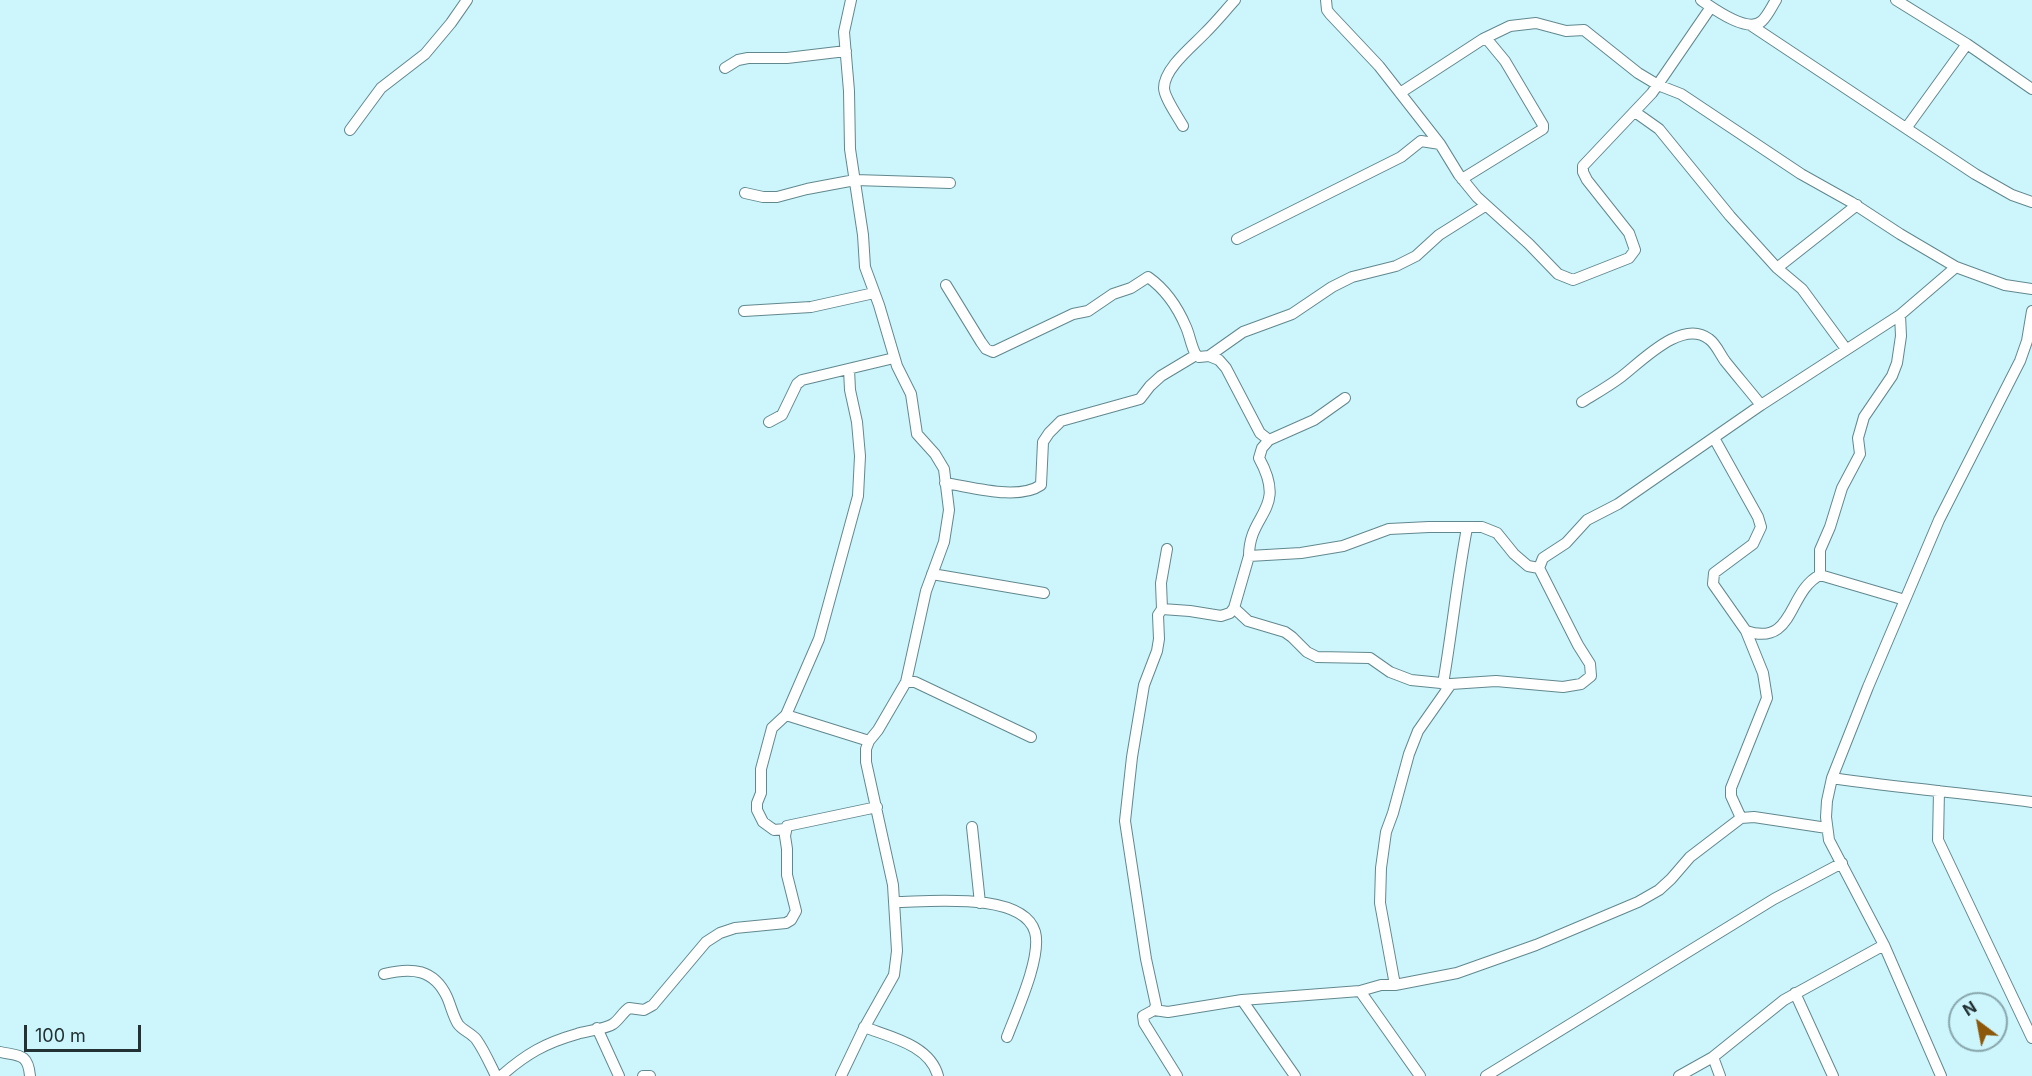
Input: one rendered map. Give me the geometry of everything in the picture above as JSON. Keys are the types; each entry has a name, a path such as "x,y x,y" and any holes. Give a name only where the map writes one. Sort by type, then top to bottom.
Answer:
{"street":[{"path":"350,130 381,88 425,54 467,0"},
{"path":"841,1076 864,1027 896,969 898,938 895,902 887,850 866,762 866,749 906,682 926,591 944,542 949,510 944,469 917,434 911,394 894,358 864,267 863,235 850,149 844,32 850,0"},
{"path":"1183,126 1165,93 1164,86 1169,73 1185,51 1235,0"},
{"path":"1326,0 1330,14 1379,66 1440,144 1462,179 1485,206 1512,228 1558,274 1564,278 1578,279 1629,258 1635,250 1635,244 1629,233 1587,180 1583,166 1658,85 1711,6"},
{"path":"1701,0 1738,22 1752,26 1976,174 2012,195 2032,202"},
{"path":"1752,26 1762,22 1776,0"},
{"path":"1896,0 1967,44 2032,89"},
{"path":"1400,93 1486,38 1510,26 1536,22 1566,31 1584,30 1638,73 1658,85 1681,94 1802,174 1857,205 1956,267 1997,282 2032,289"},
{"path":"1462,179 1543,129 1539,117 1505,61 1486,38"},
{"path":"1907,127 1967,44"},
{"path":"725,68 748,57 787,58 846,51"},
{"path":"1635,112 1659,129 1730,216 1777,268 1802,290 1846,349"},
{"path":"1237,239 1401,157 1421,141 1440,144"},
{"path":"745,193 777,197 855,180 950,183"},
{"path":"1777,268 1857,205"},
{"path":"1209,356 1243,332 1292,314 1332,287 1352,277 1396,266 1416,256 1439,235 1485,206"},
{"path":"1234,608 1248,621 1285,632 1307,652 1317,657 1370,658 1390,672 1411,680 1447,684 1496,681 1563,687 1587,680 1592,672 1590,664 1539,568 1543,558 1566,543 1587,520 1618,504 1761,405 1900,315 1956,267"},
{"path":"946,285 981,342 986,349 993,352 1073,314 1088,311 1113,294 1131,288 1148,277 1163,290 1179,315 1196,355"},
{"path":"744,311 811,307 874,293"},
{"path":"1941,1076 1884,945 1829,840 1827,801 1832,777 1868,687 1940,520 2020,361 2027,341 2032,310"},
{"path":"1820,575 1820,550 1842,488 1860,454 1858,438 1864,417 1892,376 1897,363 1901,336 1900,315"},
{"path":"1582,402 1666,342 1683,334 1697,333 1713,342 1723,359 1761,405"},
{"path":"945,483 1000,492 1035,489 1041,485 1043,442 1061,422 1140,399 1161,376 1196,355 1219,360 1226,368 1260,432 1269,440"},
{"path":"769,422 782,416 797,384 802,380 894,358"},
{"path":"849,369 859,445 858,496 819,639 786,715 772,728 761,769 761,793 757,803 759,817 774,830 785,829 792,824 877,807"},
{"path":"1162,609 1221,616 1230,613 1234,608 1249,556 1249,545 1253,533 1269,503 1269,479 1259,458 1262,448 1269,440 1314,420 1345,398"},
{"path":"1714,438 1761,525 1761,531 1753,544 1714,573 1712,578 1719,595 1746,631 1763,673 1767,698 1731,788 1731,796 1741,818"},
{"path":"1249,556 1301,553 1343,546 1389,529 1482,527 1497,533 1521,561 1533,568 1539,568"},
{"path":"1395,985 1380,903 1381,868 1386,832 1394,813 1409,754 1418,731 1447,684 1457,583 1467,528"},
{"path":"1154,1010 1156,1005 1146,959 1125,821 1132,756 1144,685 1157,651 1159,639 1158,615 1162,609 1161,583 1167,549"},
{"path":"932,574 1044,593"},
{"path":"1746,631 1763,634 1780,627 1785,623 1800,592 1810,580 1820,575 1905,600"},
{"path":"906,682 915,682 1032,737"},
{"path":"786,715 869,741"},
{"path":"1832,777 1888,787 2032,802"},
{"path":"1939,791 1938,840 2032,1038"},
{"path":"1178,1076 1144,1023 1144,1015 1154,1010 1168,1011 1242,1000 1360,991 1381,985 1395,985 1457,973 1536,945 1638,902 1659,890 1690,857 1741,818 1827,828"},
{"path":"768,826 778,841 787,863"},
{"path":"972,827 980,903"},
{"path":"501,1076 542,1046 614,1024 629,1008 644,1010 653,1005 706,942 720,933 735,928 786,923 792,920 795,912 787,874 785,829"},
{"path":"1485,1076 1774,899 1842,863"},
{"path":"895,902 980,903 1016,910 1031,924 1035,934 1030,977 1007,1037"},
{"path":"1679,1076 1713,1057 1784,1000 1884,945"},
{"path":"384,974 410,969 421,971 439,983 459,1025 478,1042 496,1076"},
{"path":"1360,991 1420,1076"},
{"path":"1796,993 1833,1076"},
{"path":"1242,1000 1295,1076"},
{"path":"864,1027 924,1053 932,1062 938,1076"},
{"path":"597,1028 619,1076"},
{"path":"0,1052 24,1058 28,1063 30,1076"},
{"path":"1713,1057 1720,1076"},
{"path":"644,1076 650,1076"}]}
